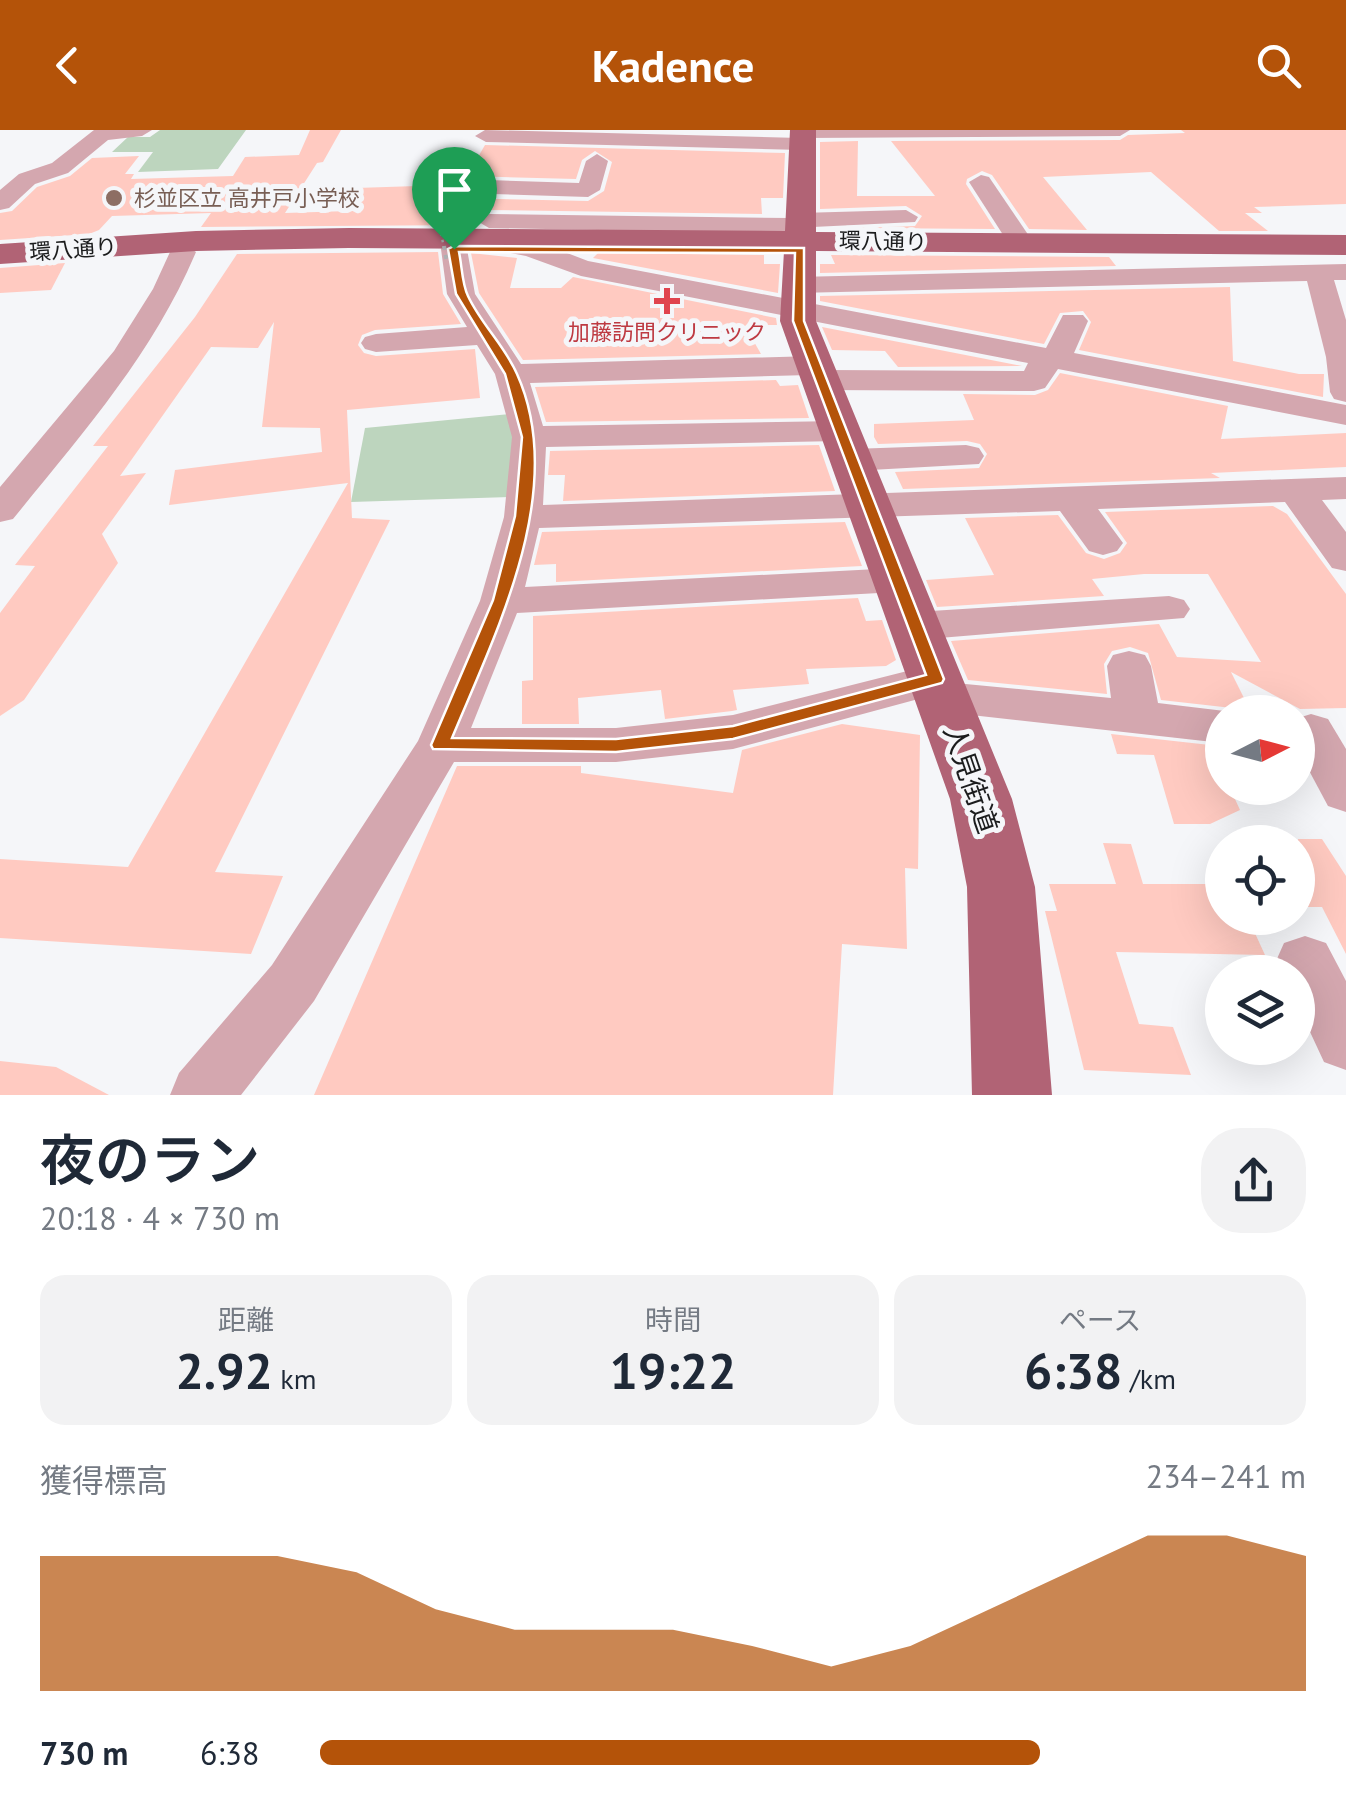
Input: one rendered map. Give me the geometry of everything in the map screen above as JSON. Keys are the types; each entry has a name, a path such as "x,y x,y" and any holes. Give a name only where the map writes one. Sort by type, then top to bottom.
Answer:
{"main road":[{"name":"人見街道","path":"802,136 799,255 817,372 982,799 996,860 1004,932 1012,1095"},
{"name":"環八通り","path":"0,254 196,242 460,203 799,255"},
{"name":"環八通り","path":"0,264 183,252 460,203 532,249 799,255 872,246 1084,244 1346,249"},
{"path":"872,246 904,236 1346,237"},
{"name":"環八通り","path":"872,246 1162,252 1346,249"},
{"path":"872,246 968,258 1337,269"}],"street":[{"path":"0,203 27,178 60,168 102,134 142,130"},
{"path":"460,203 802,136 1120,130"},
{"path":"460,203 558,156"},
{"path":"460,203 588,190 595,168"},
{"path":"981,182 1016,236"},
{"path":"460,203 523,206"},
{"path":"202,1095 293,983 440,745 501,600 522,516 529,437 511,374 461,294 460,203"},
{"path":"532,249 632,292 799,255 906,217"},
{"path":"0,511 100,393 138,340 166,297 183,252"},
{"path":"799,255 939,292 1337,269 1346,392"},
{"path":"799,255 1051,359 1346,415"},
{"path":"511,374 817,372 1034,381 1074,321"},
{"path":"376,341 485,335"},
{"path":"529,437 854,466 1070,498 1346,488"},
{"path":"522,516 854,466 966,456"},
{"path":"1295,490 1346,559"},
{"path":"1070,498 1102,543"},
{"path":"501,600 906,603 1169,610"},
{"path":"1129,666 1138,718"},
{"path":"440,745 616,745 733,732 940,690 962,698 1205,724"},
{"path":"1318,732 1346,792"},
{"path":"1315,979 1342,1026"}],"green space":[{"path":"160,130 246,130 218,169 138,172 153,152 112,152 128,137 150,137"},
{"path":"510,414 517,438 511,497 351,502 365,428"}],"building":[{"path":"310,130 341,130 285,213 349,211 356,188 417,186 416,197 588,201 604,191 612,162 595,151 582,160 576,179 467,176 485,145 785,153 783,198 761,198 762,214 489,210 475,218 477,225 201,227 211,213 112,216 99,230 89,234 0,240 0,213 12,211 37,187 70,176 92,158 139,156 125,174 134,174 131,179 233,176 245,157 299,155"},
{"path":"1181,130 1346,130 1346,204 1254,207 1262,213 1245,213 1268,231 1219,231 1151,172 1043,177 1087,230 1029,229 992,175 982,171 967,179 966,184 995,229 859,228 915,226 922,216 906,206 820,209 820,142 858,141 857,196 935,196 891,141 1120,140 1128,135 1185,133"},
{"path":"438,252 443,294 461,324 375,330 362,335 358,345 364,353 376,356 475,349 480,398 347,410 352,518 390,520 215,872 283,876 251,954 0,938 0,859 128,867 348,483 169,505 175,470 322,452 320,428 262,427 274,322 258,348 211,347 120,476 146,473 102,534 118,563 24,700 0,716 0,613 35,566 15,565 108,446 93,446 195,317 237,254"},
{"path":"471,253 517,258 510,288 561,288 573,277 776,318 777,325 759,325 761,333 749,333 761,354 523,360 479,293"},
{"path":"598,253 764,255 764,264 780,264 778,293 593,258"},
{"path":"831,255 1109,257 1116,266 820,273 820,264 835,264"},
{"path":"65,263 51,290 0,293 0,268"},
{"path":"1230,287 1233,361 1299,374 1324,374 1323,397 1079,350 1091,322 1083,311 1060,313 1044,344 820,301 820,296"},
{"path":"822,327 1022,366 898,367 885,351 832,350"},
{"path":"1060,373 1228,406 1221,439 1346,433 1346,467 1211,473 1220,478 903,489 895,472 979,468 987,454 980,444 967,441 878,444 874,437 874,424 974,420 963,394 1035,395 1048,390"},
{"path":"776,380 780,386 798,385 809,418 546,422 535,387"},
{"path":"819,445 835,491 563,501 565,475 548,475 550,451"},
{"path":"1273,506 1287,514 1346,594 1346,708 1315,709 1315,695 1274,695 1231,672 1242,695 1205,695 1205,705 1161,700 1148,653 1130,647 1112,651 1104,664 1107,694 968,680 951,641 1159,624 1177,657 1261,662 1208,574 1092,579 1104,596 937,607 926,580 994,575 965,518 1058,515 1086,553 1104,559 1120,553 1127,543 1105,512"},
{"path":"845,522 862,566 556,582 556,564 534,565 542,532"},
{"path":"858,598 866,621 882,620 896,660 886,666 806,669 809,684 733,690 737,710 732,711 665,719 661,690 578,698 579,724 522,724 522,681 533,680 533,616"},
{"path":"842,724 920,735 918,869 905,868 907,949 842,944 833,1095 314,1095 457,766 581,766 581,773 733,793 742,750"},
{"path":"1111,734 1205,744 1205,805 1238,805 1240,810 1210,824 1174,824 1154,755 1117,754"},
{"path":"1315,839 1322,839 1346,876 1346,954 1322,907 1315,907"},
{"path":"1103,843 1131,844 1143,884 1205,884 1205,935 1256,935 1265,955 1116,952 1139,1024 1173,1027 1191,1075 1084,1070 1045,911 1057,911 1049,884 1116,884"},
{"path":"0,1061 56,1067 109,1095 0,1095"}],"place":[{"name":"杉並区立 高井戸小学校","path":"114,198"},
{"name":"加藤訪問クリニック","path":"667,301"}],"route":[{"path":"454,249 800,250 798,321 936,679 733,732 616,745 440,745 501,600 522,516 529,437 511,374 461,294 454,249"}]}
